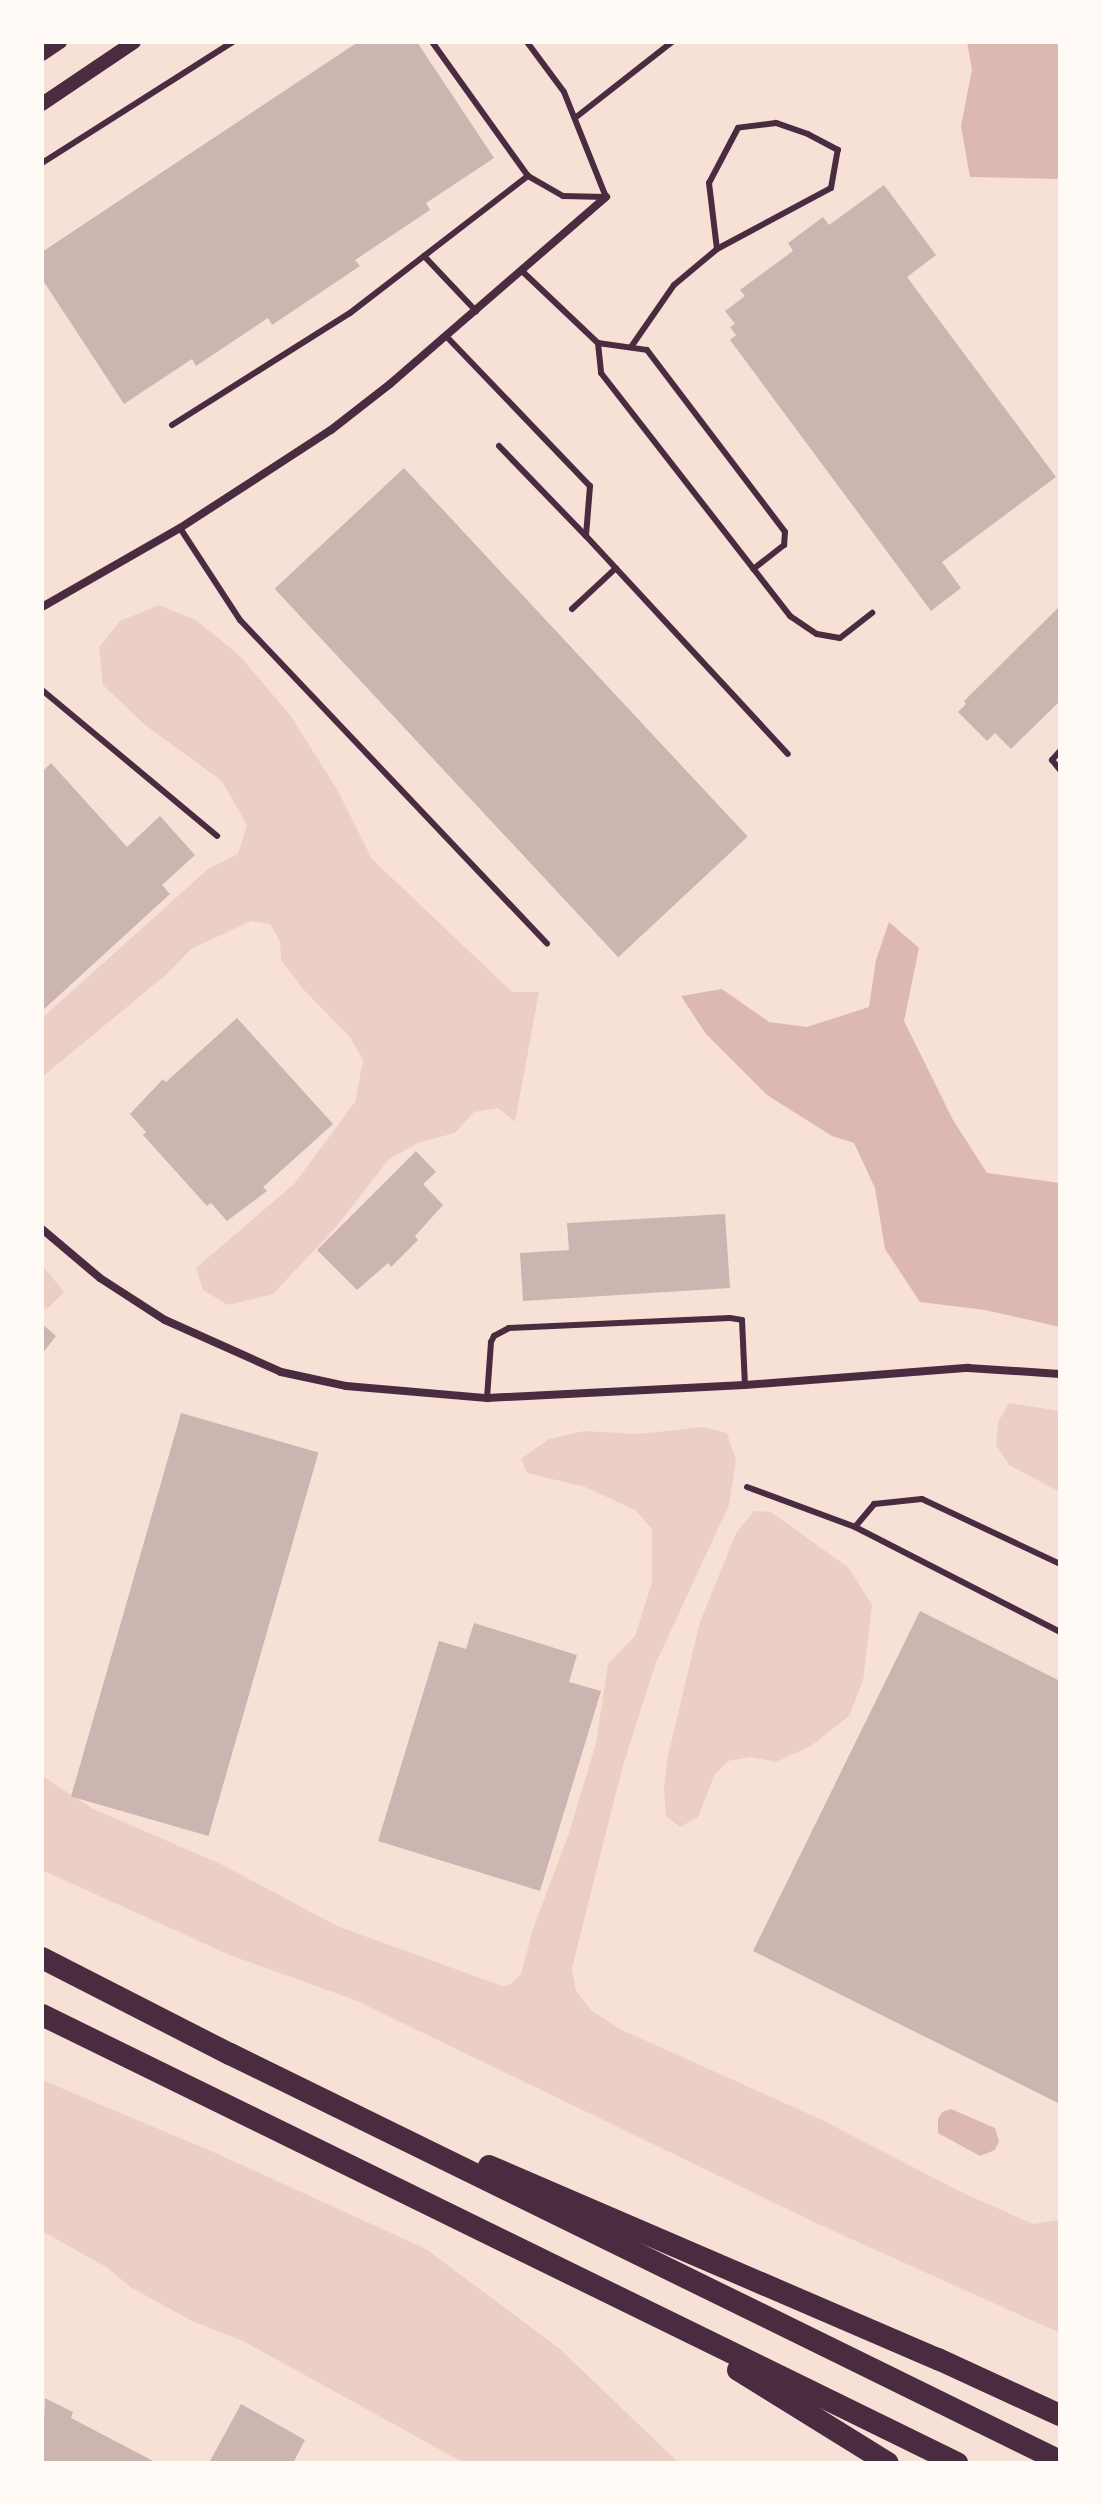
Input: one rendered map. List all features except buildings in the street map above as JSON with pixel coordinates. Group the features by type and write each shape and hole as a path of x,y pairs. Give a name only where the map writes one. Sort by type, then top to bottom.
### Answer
{"highway":[{"path":"42,1958 230,2054 1060,2461"},
{"path":"42,2015 957,2463"},
{"path":"230,2054 938,2359 1060,2415"},
{"path":"628,2303 888,2463"}],"street":[{"path":"42,104 134,42"},
{"path":"42,607 180,528 331,430 476,311 606,197"},
{"path":"42,1229 100,1278 165,1320 281,1372 346,1386 487,1398 745,1385 968,1368 1060,1374"}],"lane":[{"path":"42,163 233,42"},
{"path":"432,42 528,176 563,196 606,197 564,92 527,42"},
{"path":"575,118 672,42"},
{"path":"631,347 674,285 717,249 831,188 838,150 808,134 776,123 738,128 709,183 717,249"},
{"path":"172,425 350,313 528,176"},
{"path":"424,256 476,311"},
{"path":"522,271 598,343 647,350 785,532 784,545 753,569"},
{"path":"446,336 590,486 586,536"},
{"path":"598,343 601,373 790,616 817,634 840,638 872,613"},
{"path":"499,446 788,754"},
{"path":"180,528 240,620 547,944"},
{"path":"572,609 616,568"},
{"path":"42,690 217,836"},
{"path":"1060,751 1052,760 1060,770"},
{"path":"487,1398 489,1350 494,1336 509,1328 525,1327 742,1320 745,1385"},
{"path":"747,1487 855,1527 1060,1632"},
{"path":"855,1527 874,1504 922,1499 1060,1564"}],"shaded area":[{"path":"967,42 1060,42 1060,179 970,177 961,126 972,70"},
{"path":"159,605 196,620 240,656 290,715 338,791 372,859 512,992 539,992 515,1122 498,1108 474,1112 455,1133 418,1143 389,1159 336,1227 273,1294 228,1305 203,1290 196,1268 294,1184 355,1102 363,1060 350,1037 304,990 281,960 280,942 270,924 251,921 191,949 167,974 42,1077 42,1018 208,869 238,854 247,825 222,781 145,725 103,685 99,647 120,621"},
{"path":"889,922 919,948 904,1021 953,1120 987,1173 1060,1183 1060,1327 985,1310 920,1302 885,1249 875,1188 854,1143 832,1136 767,1095 706,1034 681,996 722,989 769,1022 807,1027 869,1007 876,960"},
{"path":"42,1265 64,1292 47,1309 42,1307"},
{"path":"1009,1403 1060,1411 1060,1492 1009,1465 996,1445 998,1422"},
{"path":"703,1427 727,1433 736,1460 729,1505 655,1665 622,1769 572,1968 576,1991 592,2011 622,2030 820,2119 963,2193 1033,2224 1060,2220 1060,2333 818,2224 355,2000 232,1956 42,1870 42,1776 93,1809 223,1865 337,1926 502,1986 509,1985 521,1974 533,1929 569,1833 596,1743 608,1664 635,1636 652,1582 652,1529 635,1510 585,1487 527,1473 521,1459 549,1439 584,1431 638,1434"},
{"path":"754,1511 771,1512 849,1568 872,1605 863,1681 849,1716 811,1746 776,1762 751,1757 728,1761 714,1776 698,1817 680,1827 666,1816 664,1788 668,1755 700,1622 736,1533"},
{"path":"42,2080 211,2151 426,2249 561,2350 679,2463 464,2463 243,2341 192,2321 132,2288 106,2267 42,2231"},
{"path":"951,2109 995,2128 999,2141 995,2150 980,2156 938,2133 938,2119 942,2112"}]}
